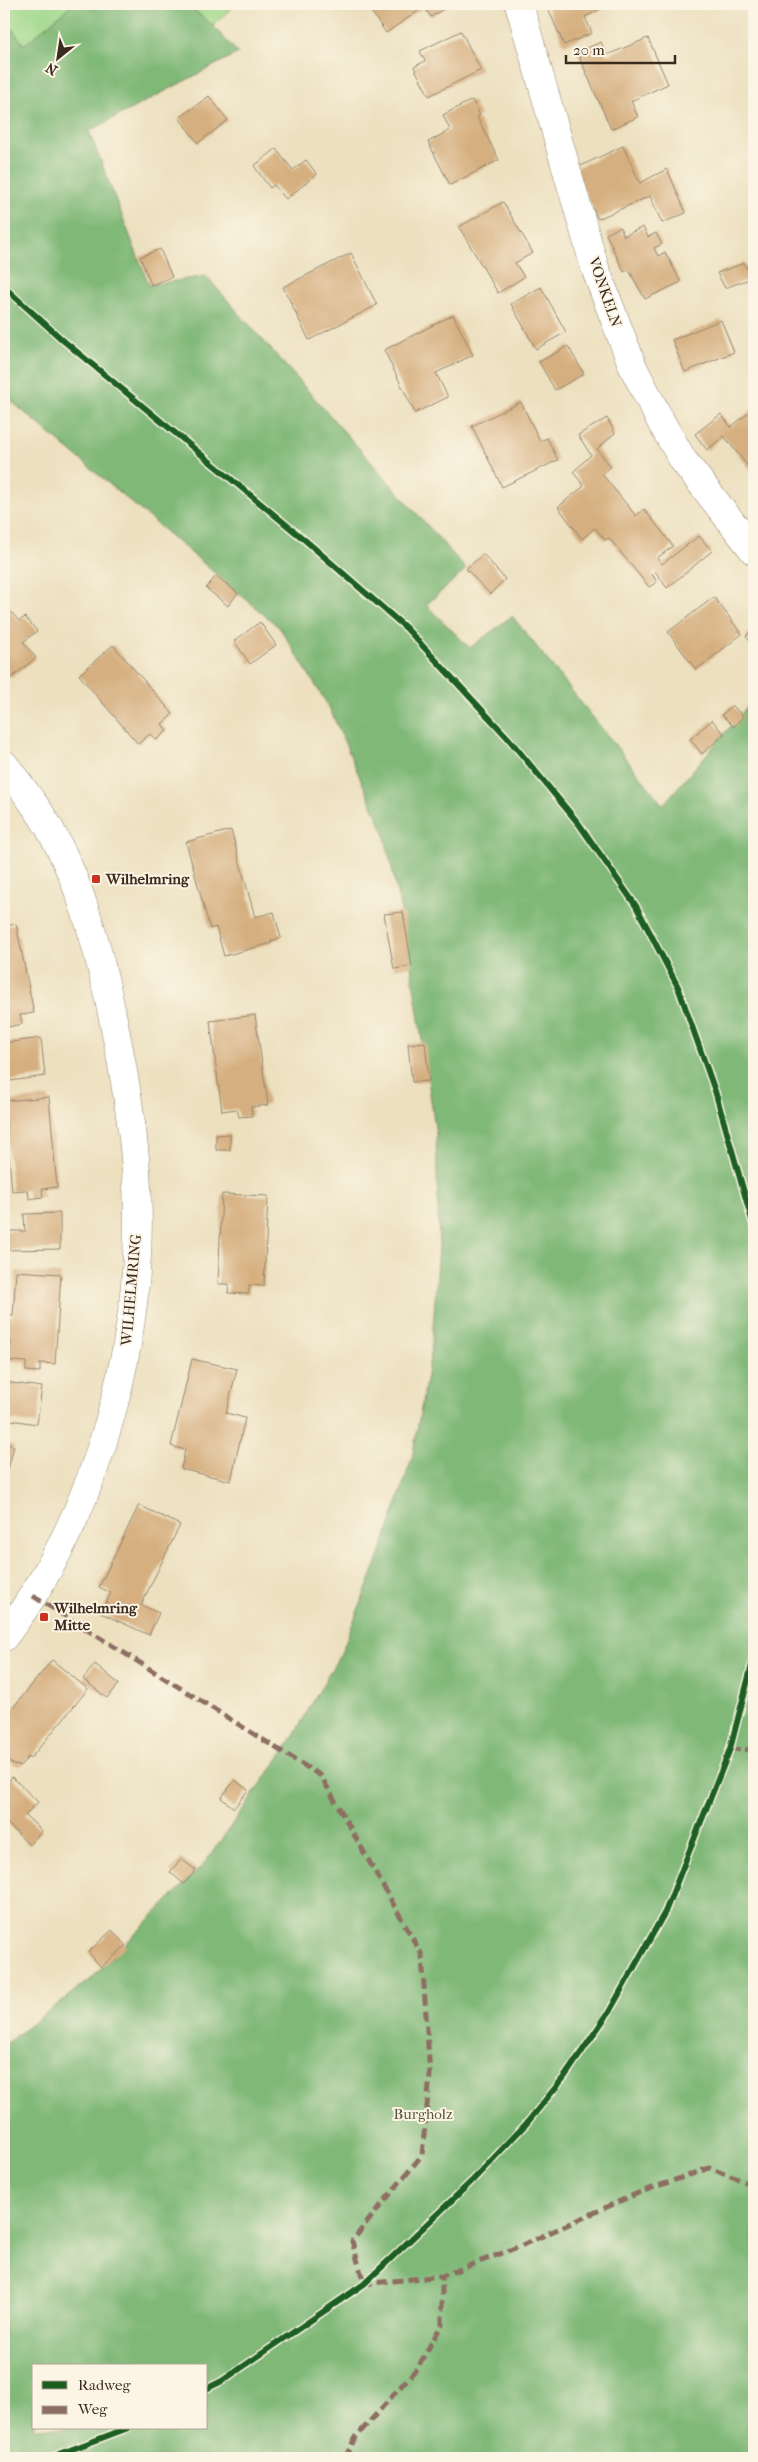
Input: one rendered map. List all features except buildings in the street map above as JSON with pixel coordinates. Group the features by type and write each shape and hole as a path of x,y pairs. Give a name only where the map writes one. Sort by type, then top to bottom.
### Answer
{"street":[{"name":"VONKELN","path":"519,4 595,268 633,367 683,460 754,551"},
{"name":"WILHELMRING","path":"4,764 39,810 53,834 82,898 92,930 128,1091 136,1172 133,1297 126,1353 112,1410 96,1462 58,1550 33,1596 4,1637"}],"green space":[{"path":"4,4 73,4 24,45 4,18"},
{"name":"Burgholz","path":"73,4 187,4 213,26 238,53 89,131 149,285 206,276 466,569 426,605 470,648 512,616 663,805 754,699 754,2458 4,2458 4,2045 92,1978 204,1864 287,1747 341,1653 380,1555 412,1458 431,1353 439,1248 436,1134 407,939 384,832 329,707 280,628 4,395 4,18 24,45"},
{"path":"187,4 235,4 213,26"}],"marked path":[{"path":"33,1596 321,1776 422,1955 430,2076 422,2155 352,2241 364,2284 442,2276 518,2247 638,2193 709,2168 754,2185"},
{"path":"730,1749 754,1750"},
{"path":"345,2458 355,2438 418,2367 442,2324 442,2276"}],"cycle path":[{"path":"4,287 65,342 306,541 406,628 508,738 579,824 636,906 678,987 715,1091 754,1227"},
{"path":"208,2388 222,2381 364,2284 472,2181 526,2124 565,2076 609,2012 665,1912 730,1749 754,1657"},
{"path":"49,2458 123,2430"}],"place":[{"name":"Wilhelmring","path":"96,879"},
{"name":"Wilhelmring Mitte","path":"44,1617"}]}
